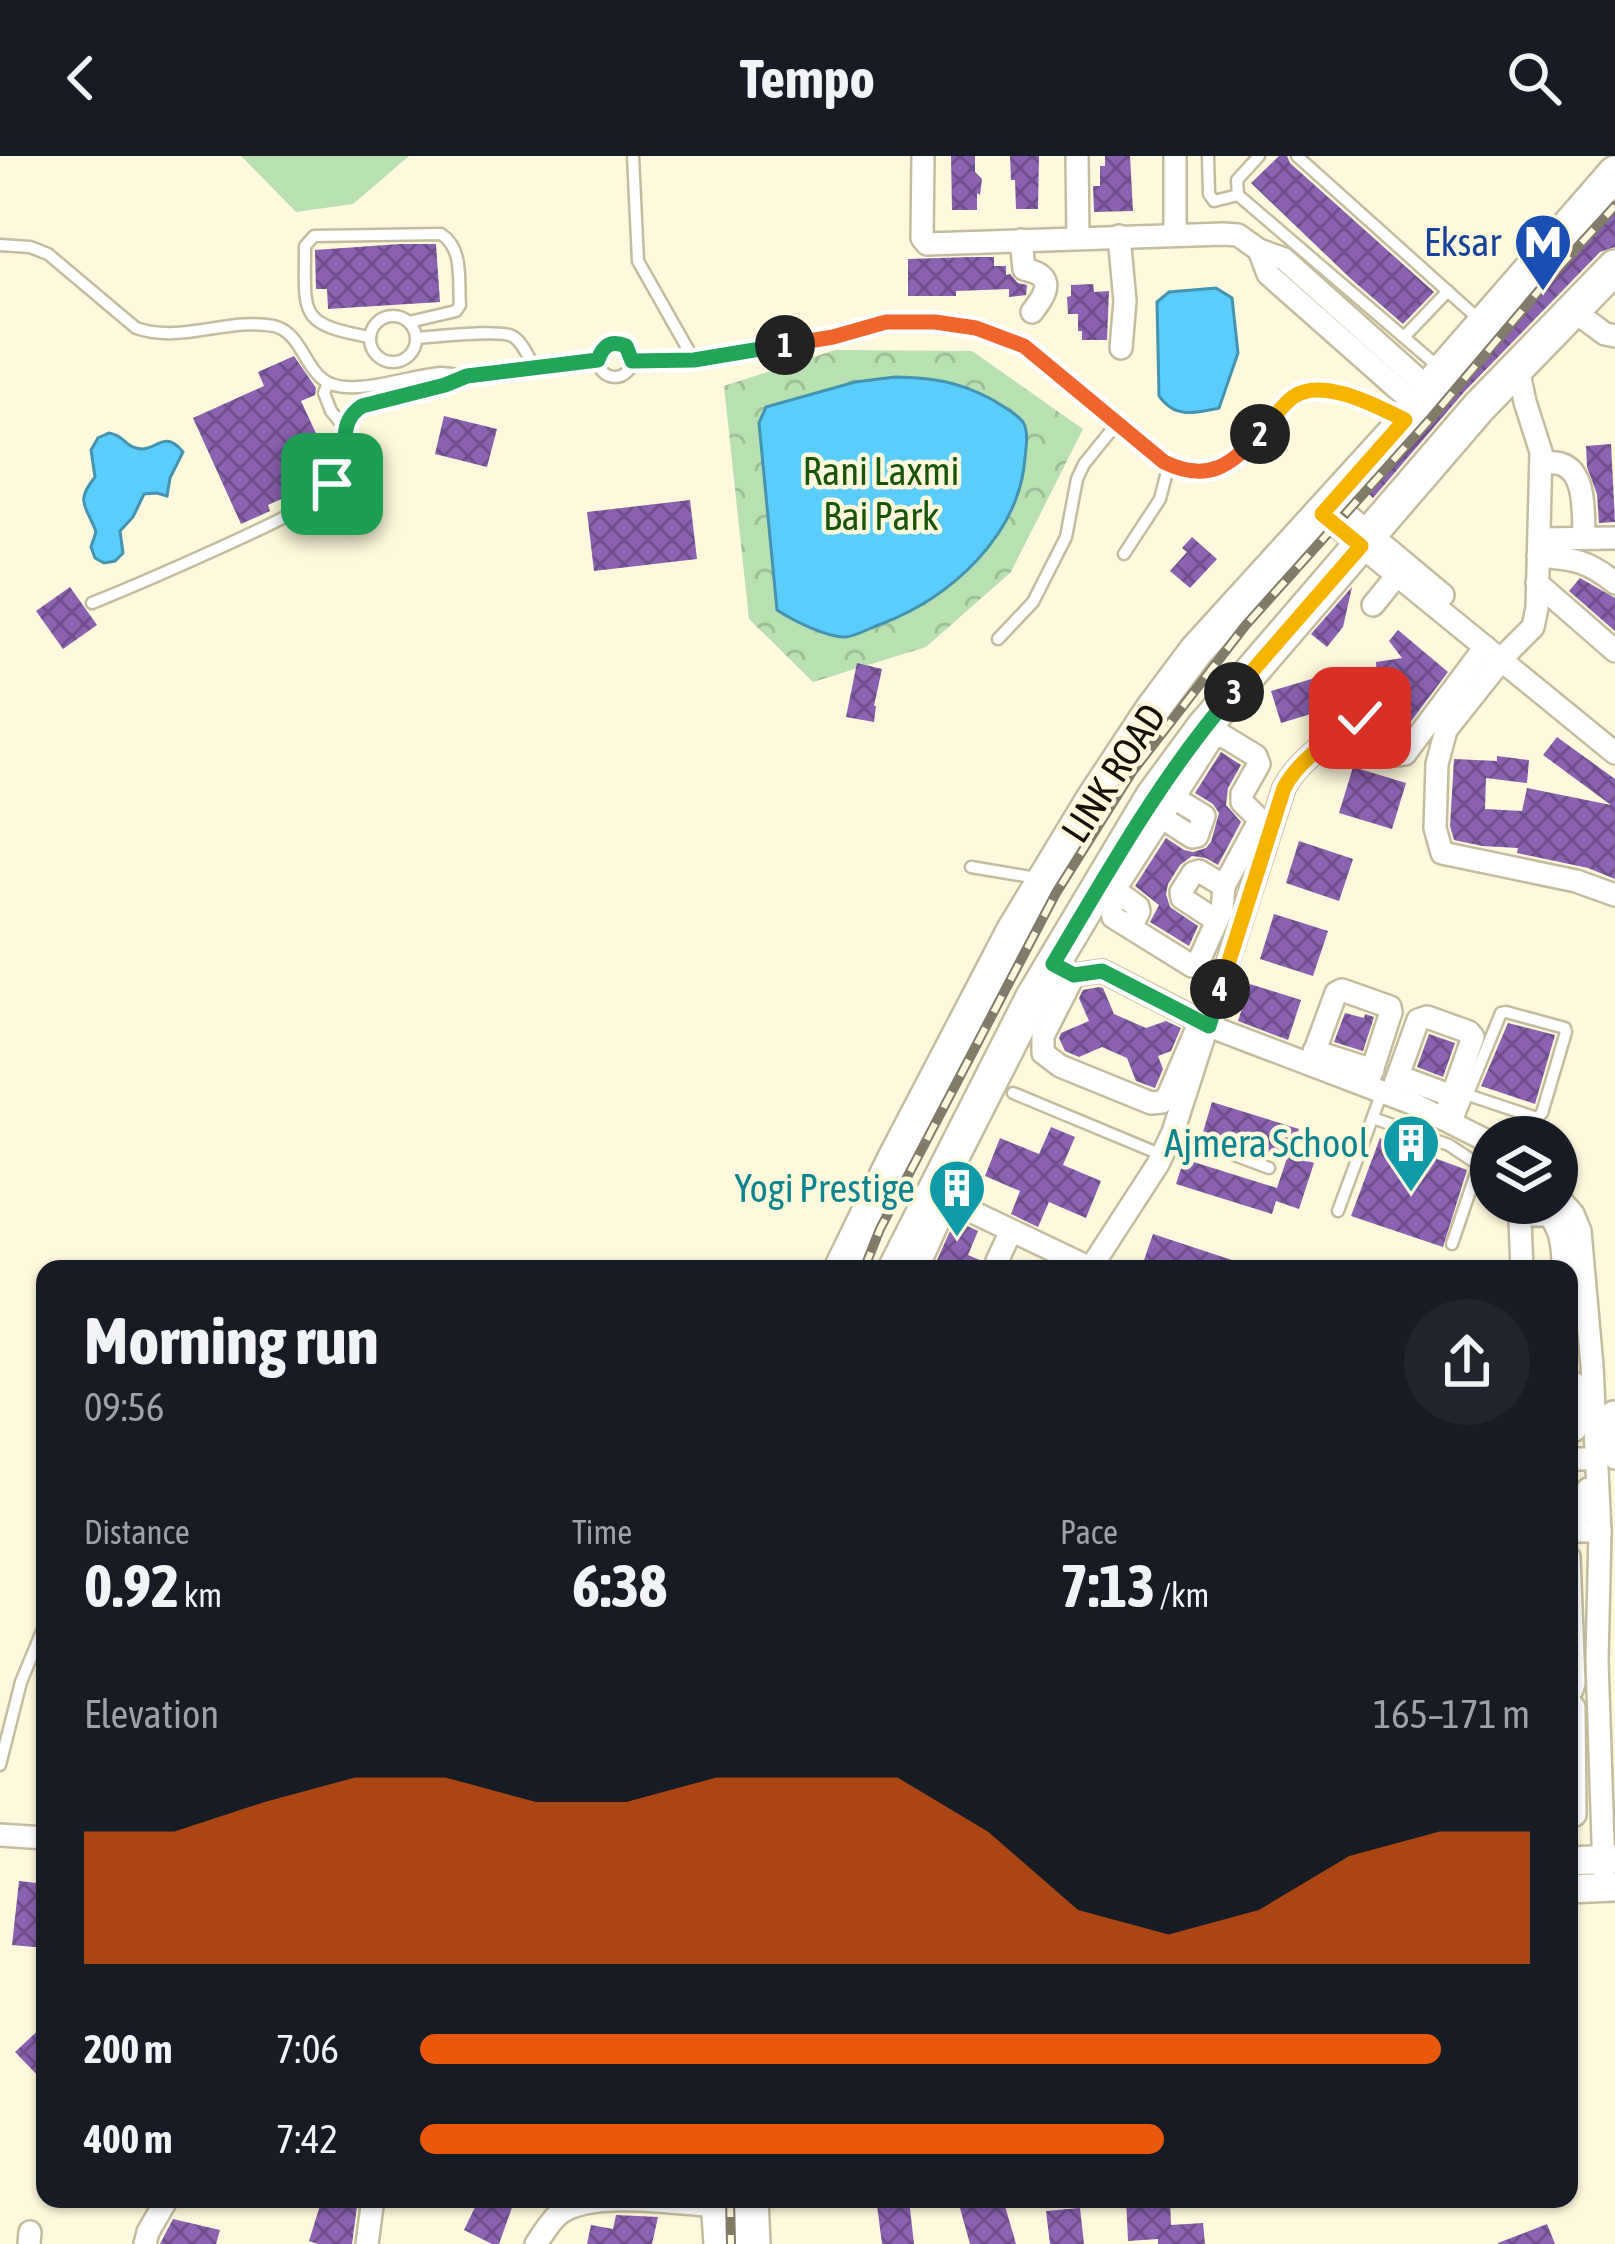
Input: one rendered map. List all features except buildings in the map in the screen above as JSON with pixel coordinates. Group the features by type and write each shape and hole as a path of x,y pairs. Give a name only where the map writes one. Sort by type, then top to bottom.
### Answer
{"main road":[{"name":"LINK ROAD","path":"846,1260 987,982 1119,758 1196,651 1327,508 1615,173"},
{"name":"LINK ROAD","path":"900,1260 1031,1031 1153,796 1203,728 1479,407 1615,267"},
{"path":"721,2244 729,2208"},
{"path":"734,2208 753,2244"}],"street":[{"path":"923,156 922,238 927,244 1238,235 1259,250 1268,274 1423,396"},
{"path":"1077,156 1078,238"},
{"path":"1174,156 1175,234"},
{"path":"1119,236 1125,301 1121,348"},
{"path":"1022,240 1024,269 1044,280 1043,298 1032,312"},
{"path":"1574,311 1615,336"},
{"path":"1095,1260 1173,1132 1204,1024 1226,918 1224,886 1258,823 1242,802 1259,764 1256,756 1214,735 1115,890 1113,917 1197,965 1226,918 1290,776 1356,721 1365,744 1399,757 1405,754 1498,653 1533,627 1541,452 1518,368"},
{"path":"1541,462 1563,464 1572,471 1580,489 1583,538"},
{"path":"1327,508 1589,724 1615,753"},
{"path":"1538,547 1583,538 1615,538"},
{"path":"1538,547 1594,565 1615,583"},
{"path":"1373,605 1402,569"},
{"path":"1538,583 1615,651"},
{"path":"1498,653 1447,730 1437,764 1435,828 1442,853 1576,881 1615,896"},
{"path":"1589,724 1615,737"},
{"path":"1224,886 1199,872 1193,873 1181,892 1182,898 1226,918"},
{"path":"1064,969 1102,971 1204,1024 1382,1084 1470,1132"},
{"path":"1312,1058 1336,993 1342,990 1390,1007 1382,1084"},
{"path":"1382,1084 1418,1020 1427,1017 1469,1032 1473,1037 1449,1122"},
{"path":"1031,1031 1043,1053 1060,1066 1150,1103 1168,1096 1204,1024"},
{"path":"1382,1084 1460,1095"},
{"path":"921,1260 945,1207 956,1204 1060,1260"},
{"path":"1520,1224 1522,1260"},
{"path":"1560,1224 1563,1260"},
{"path":"1577,1224 1579,1373 1600,1531 1599,1585 1606,1628 1598,1660 1609,1873"},
{"path":"997,1260 1011,1231"},
{"path":"1578,1511 1588,1510 1587,1449 1607,1412 1579,1373"},
{"path":"1578,1531 1600,1531"},
{"path":"1578,1584 1599,1585"},
{"path":"1578,1661 1598,1660"},
{"path":"1578,1754 1600,1753"},
{"path":"0,1834 36,1837"},
{"path":"1578,1864 1609,1873"},
{"path":"1578,1885 1609,1873"},
{"path":"145,2244 162,2208"},
{"path":"367,2244 372,2208"},
{"path":"536,2244 557,2215 570,2208"}],"lane":[{"path":"633,156 638,261 694,360"},
{"path":"1208,156 1209,194 1214,201 1238,194"},
{"path":"632,361 694,360 833,337 886,322 976,328 1024,346 1168,464 1189,472 1224,467 1293,396 1307,390 1423,396 1404,337 1238,194 1237,180 1259,156"},
{"path":"1297,156 1484,324"},
{"path":"370,338 337,332 320,325 310,314 304,298 304,245 314,236 440,234 450,240 456,250 460,305 456,311 410,322"},
{"path":"0,244 48,254 136,328 152,334 274,326 290,334 328,383 351,387 443,373 467,376 598,360"},
{"path":"1404,337 1448,291"},
{"path":"389,316 410,322 416,338 412,352 394,362 377,355 370,338 379,321 389,316"},
{"path":"416,338 512,335 534,368"},
{"path":"618,343 626,346 632,361 630,369 617,378 607,376 598,360 608,344 618,343"},
{"path":"92,603 293,513 342,473 345,428 352,412 467,376"},
{"path":"328,383 324,392 331,411 345,428"},
{"path":"998,639 1033,602 1066,537 1084,464 1118,422"},
{"path":"1124,554 1160,499 1168,464"},
{"path":"971,868 1046,879"},
{"path":"1530,1116 1460,1095 1501,1013 1566,1032 1539,1116"},
{"path":"1338,1211 1382,1084"},
{"path":"1013,1093 1162,1155"},
{"path":"1372,1118 1449,1145 1470,1159"},
{"path":"1173,1132 1270,1168"},
{"path":"1452,1244 1470,1191"},
{"path":"0,1765 21,1682 36,1646"}],"green space":[{"path":"241,156 409,156 353,204 296,212"},
{"name":"Rani Laxmi Bai Park","path":"835,350 972,351 1083,429 1011,572 926,647 813,682 749,619 724,386"}],"water":[{"path":"1216,288 1232,298 1238,353 1219,408 1179,411 1159,396 1157,302 1169,292"},
{"name":"Rani Laxmi Bai Park","path":"895,377 957,385 1017,416 1027,435 1020,486 995,538 955,581 907,613 838,637 777,610 759,423 766,407 855,382"},
{"path":"109,433 136,448 165,441 183,452 167,496 144,494 120,531 123,553 104,563 95,558 91,547 96,532 84,499 95,477 91,450 98,438"}],"railway":[{"path":"868,1260 1056,893 1132,772 1245,626 1615,206"},
{"path":"730,2208 731,2244"}],"place":[{"name":"Eksar","path":"1543,293"},
{"name":"Ajmera School","path":"1411,1194"},
{"name":"Yogi Prestige","path":"957,1239"}],"route":[{"path":"332,484 345,461 347,420 362,406 467,376 598,360 608,344 626,346 632,361 694,360 833,337 886,322 976,328 1024,346 1164,462 1189,472 1224,467 1293,396 1307,390 1356,396 1405,420 1322,514 1361,546 1203,728 1153,796 1053,964 1074,975 1102,971 1209,1026 1284,788 1302,764 1360,718"}]}
